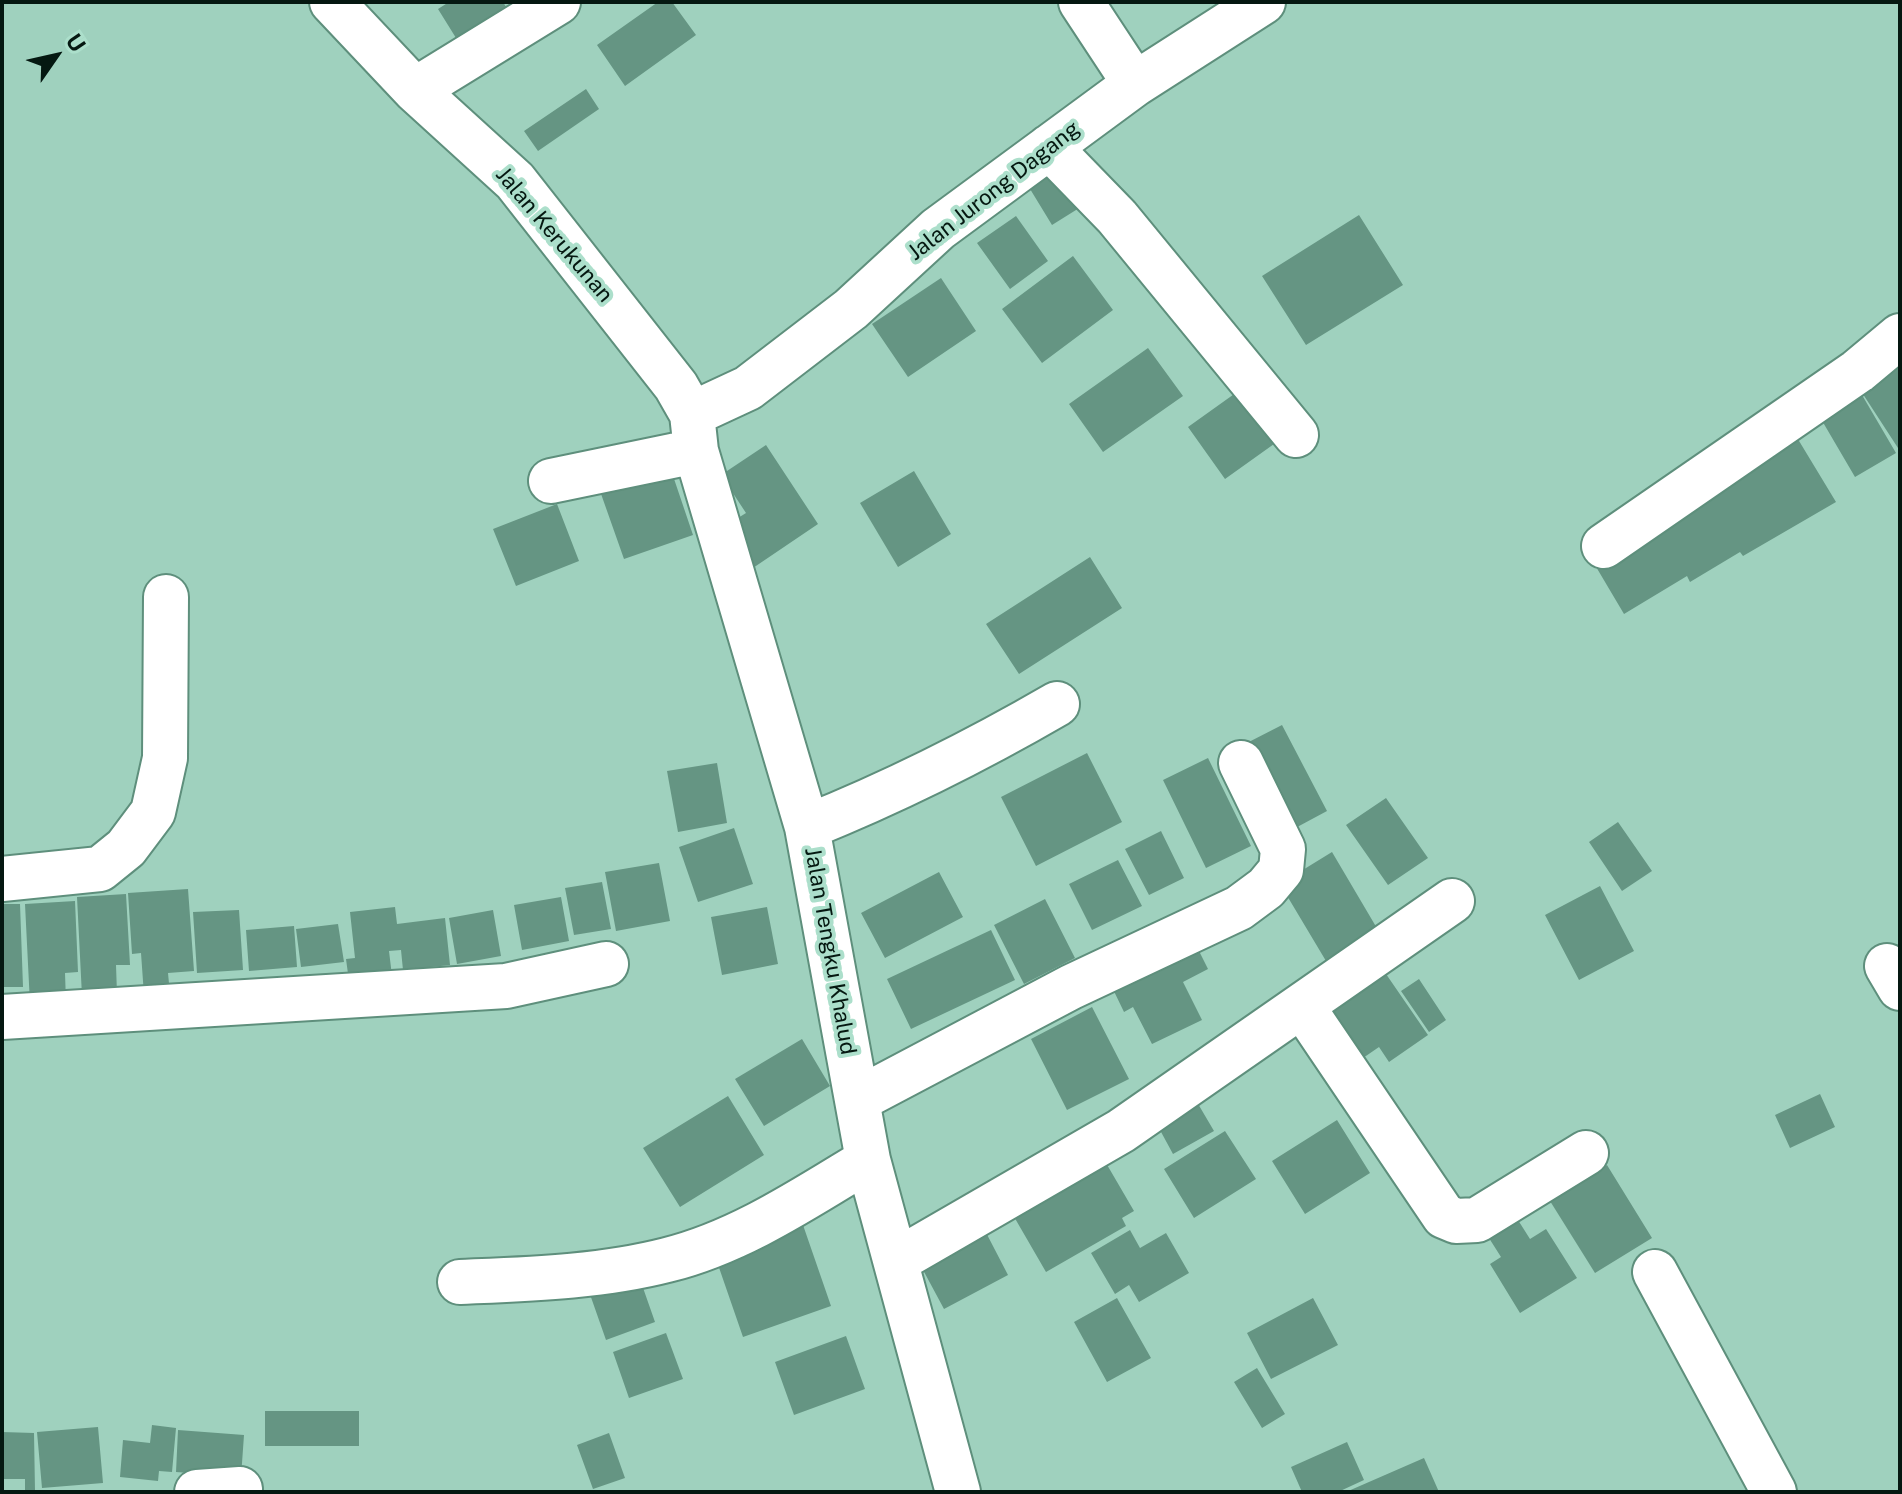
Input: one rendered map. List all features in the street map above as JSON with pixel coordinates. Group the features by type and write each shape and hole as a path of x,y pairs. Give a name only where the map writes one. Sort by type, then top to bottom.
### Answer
{"street":[{"name":"Jalan Kerukunan","path":"332,2 415,90 515,181 643,341 694,432"},
{"path":"415,90 558,2"},
{"path":"1081,2 1135,84"},
{"name":"Jalan Jurong Dagang","path":"551,481 694,432 851,309 938,229 1135,84 1263,2"},
{"path":"1049,147 1117,217 1296,435"},
{"path":"1604,546 1858,371 1900,336"},
{"name":"Jalan Tengku Khalud","path":"694,432 807,827 868,1160 958,1492"},
{"path":"2,879 100,869 126,848 153,812 165,758 166,597"},
{"path":"807,827 962,758 1057,704"},
{"path":"857,1100 1071,987 1239,908 1266,888 1281,870 1283,849 1241,763"},
{"path":"896,1261 1121,1131 1452,901"},
{"path":"2,1017 506,986 606,964"},
{"path":"1302,1006 1444,1216 1456,1221 1477,1220 1586,1153"},
{"path":"460,1282 540,1278 666,1261 765,1222 868,1160"},
{"path":"1655,1272 1774,1492"},
{"path":"197,1492 240,1489"}],"building":[{"path":"449,2 503,2 511,15 461,46 438,9"},
{"path":"658,2 672,2 696,35 625,86 597,45"},
{"path":"586,89 599,109 538,151 524,131"},
{"path":"1059,163 1084,205 1052,225 1027,184"},
{"path":"1359,215 1403,285 1306,345 1262,276"},
{"path":"1016,216 1048,261 1010,289 977,243"},
{"path":"1073,256 1113,310 1042,363 1002,309"},
{"path":"941,278 976,331 908,377 872,324"},
{"path":"1148,348 1183,396 1103,452 1069,404"},
{"path":"1900,362 1900,446 1898,448 1859,388"},
{"path":"1855,383 1896,453 1855,477 1814,407"},
{"path":"1237,392 1274,444 1225,479 1188,427"},
{"path":"1790,426 1836,502 1743,556 1740,552 1690,582 1687,576 1624,614 1592,560"},
{"path":"766,445 818,524 750,570 722,528 746,513 721,475"},
{"path":"670,467 693,535 624,559 600,491"},
{"path":"914,471 951,534 898,567 860,503"},
{"path":"557,504 579,561 516,586 493,529"},
{"path":"1090,557 1122,608 1019,674 986,624"},
{"path":"1282,725 1327,811 1286,833 1241,746"},
{"path":"1087,753 1122,822 1036,866 1001,797"},
{"path":"1208,758 1251,846 1206,868 1163,780"},
{"path":"717,763 727,823 678,832 667,771"},
{"path":"1386,798 1428,858 1388,885 1346,825"},
{"path":"1618,822 1652,871 1622,891 1589,842"},
{"path":"734,828 753,884 698,902 679,847"},
{"path":"1161,831 1184,878 1149,895 1125,849"},
{"path":"1332,852 1378,930 1326,961 1280,884"},
{"path":"1118,860 1142,906 1092,930 1069,884"},
{"path":"659,863 670,921 616,931 605,872"},
{"path":"939,872 963,917 885,958 861,913"},
{"path":"602,882 611,929 574,935 565,888"},
{"path":"1600,886 1634,951 1579,980 1545,915"},
{"path":"188,889 194,971 168,973 170,994 144,995 141,953 132,954 128,893"},
{"path":"126,894 130,965 116,965 117,994 82,996 77,897"},
{"path":"561,897 569,941 522,950 514,905"},
{"path":"1045,899 1075,958 1024,984 994,925"},
{"path":"75,901 78,972 65,973 66,1002 30,1004 25,904"},
{"path":"2,904 20,904 23,987 2,987"},
{"path":"395,907 397,924 445,918 450,965 403,970 401,950 389,951 392,976 349,981 346,959 355,958 350,912"},
{"path":"767,907 778,964 722,975 711,917"},
{"path":"239,910 243,970 197,973 193,912"},
{"path":"493,910 501,956 457,964 449,918"},
{"path":"338,924 344,962 301,967 296,929"},
{"path":"294,926 297,967 249,971 246,930"},
{"path":"991,930 1015,980 911,1029 887,979"},
{"path":"1194,941 1208,969 1183,982 1202,1020 1152,1044 1133,1007 1124,1012 1110,983"},
{"path":"1375,958 1428,1035 1389,1062 1379,1047 1363,1058 1325,1001"},
{"path":"1419,979 1446,1020 1429,1032 1401,991"},
{"path":"1092,1007 1129,1079 1067,1110 1031,1039"},
{"path":"802,1039 830,1086 764,1126 735,1079"},
{"path":"1820,1094 1835,1127 1790,1148 1775,1115"},
{"path":"728,1096 764,1155 680,1207 643,1148"},
{"path":"1194,1097 1214,1131 1173,1154 1154,1119"},
{"path":"1337,1120 1370,1173 1305,1214 1272,1161"},
{"path":"1225,1131 1256,1179 1194,1218 1164,1169"},
{"path":"1099,1151 1134,1211 1122,1218 1126,1226 1046,1272 1013,1215"},
{"path":"1607,1165 1652,1238 1595,1273 1550,1201"},
{"path":"1511,1209 1530,1239 1546,1229 1577,1278 1520,1313 1490,1264 1501,1257 1482,1227"},
{"path":"980,1221 1008,1275 944,1309 915,1255"},
{"path":"803,1225 831,1306 743,1337 715,1256"},
{"path":"1130,1230 1140,1248 1166,1233 1189,1273 1139,1302 1129,1285 1115,1294 1091,1253"},
{"path":"635,1265 655,1322 606,1340 586,1283"},
{"path":"1117,1298 1151,1358 1107,1382 1074,1322"},
{"path":"1313,1298 1338,1345 1271,1379 1247,1333"},
{"path":"666,1333 683,1379 629,1398 613,1352"},
{"path":"846,1336 865,1389 794,1415 775,1362"},
{"path":"1257,1368 1285,1414 1262,1428 1234,1382"},
{"path":"265,1411 359,1411 359,1446 265,1446"},
{"path":"152,1425 176,1428 172,1472 159,1471 158,1481 120,1477 123,1440 150,1443"},
{"path":"98,1427 103,1483 42,1488 37,1432"},
{"path":"178,1430 244,1435 241,1477 176,1472"},
{"path":"2,1432 34,1433 35,1491 25,1491 25,1479 2,1479"},
{"path":"609,1433 625,1478 593,1489 577,1445"},
{"path":"1347,1442 1364,1480 1338,1492 1302,1492 1291,1467"},
{"path":"1424,1458 1439,1492 1346,1492"}]}
